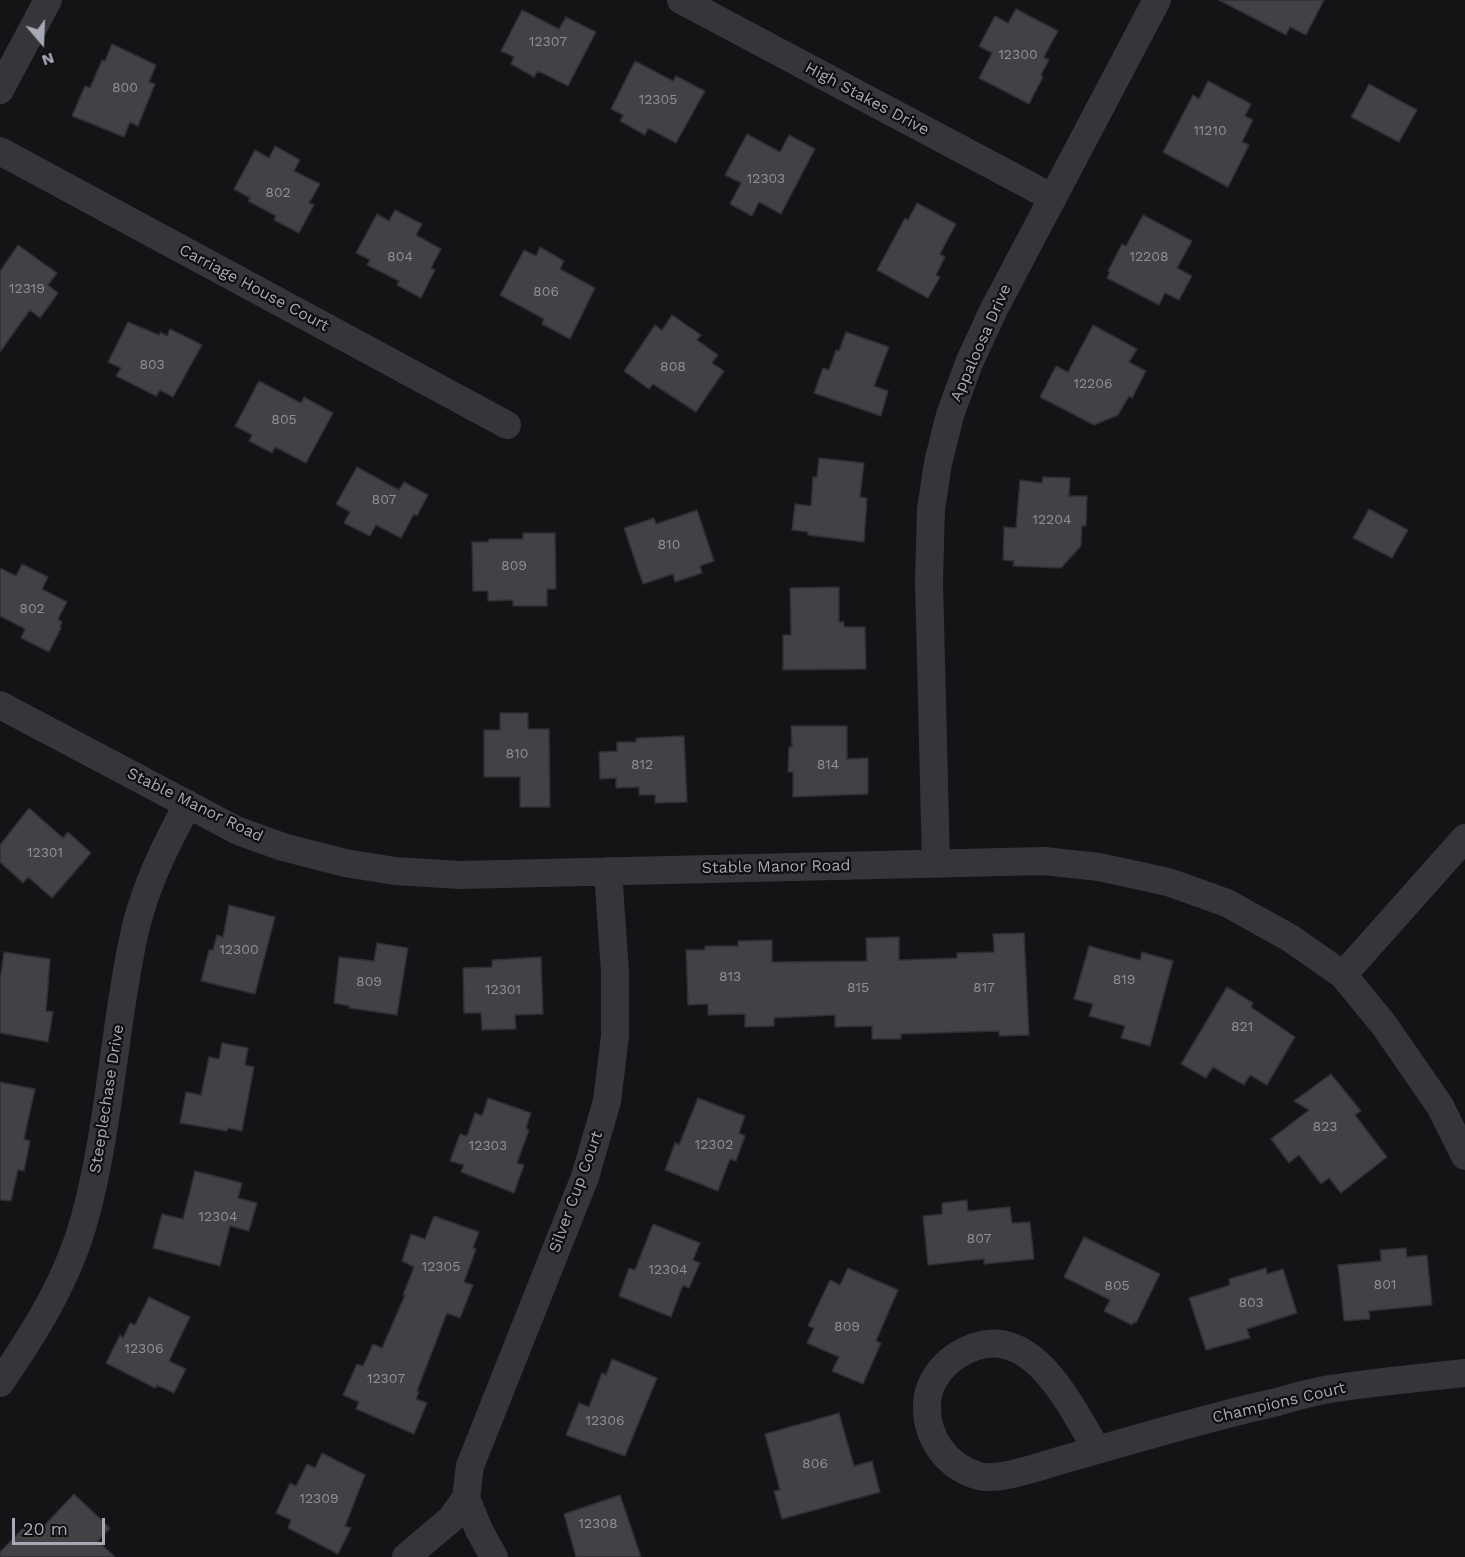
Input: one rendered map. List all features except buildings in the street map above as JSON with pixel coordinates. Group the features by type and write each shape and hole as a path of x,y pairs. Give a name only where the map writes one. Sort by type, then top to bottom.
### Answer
{"street":[{"path":"0,90 48,0"},
{"name":"High Stakes Drive","path":"681,0 1053,198"},
{"name":"Appaloosa Drive","path":"936,864 928,580 931,508 938,463 950,415 969,363 994,309 1157,0"},
{"name":"Carriage House Court","path":"0,151 507,424"},
{"name":"Stable Manor Road","path":"0,705 238,831 283,847 345,863 395,871 460,875 1044,861 1099,867 1168,882 1227,903 1290,938 1343,975 1384,1024 1416,1069 1440,1106 1465,1156"},
{"name":"Steeplechase Drive","path":"0,1383 28,1343 47,1309 69,1262 84,1220 94,1181 129,958 140,912 159,858 188,804"},
{"path":"1343,975 1465,838"},
{"name":"Silver Cup Court","path":"406,1557 451,1519 466,1498 471,1466 585,1178 607,1101 615,1036 615,973 608,871"},
{"name":"Champions Court","path":"1097,1450 1045,1369 1033,1358 1015,1348 999,1344 982,1345 966,1350 949,1361 937,1374 930,1389 927,1404 929,1425 935,1443 962,1469 980,1476 1006,1475 1097,1450 1238,1410 1329,1389 1465,1373"},
{"path":"466,1498 479,1530 494,1557"}]}
